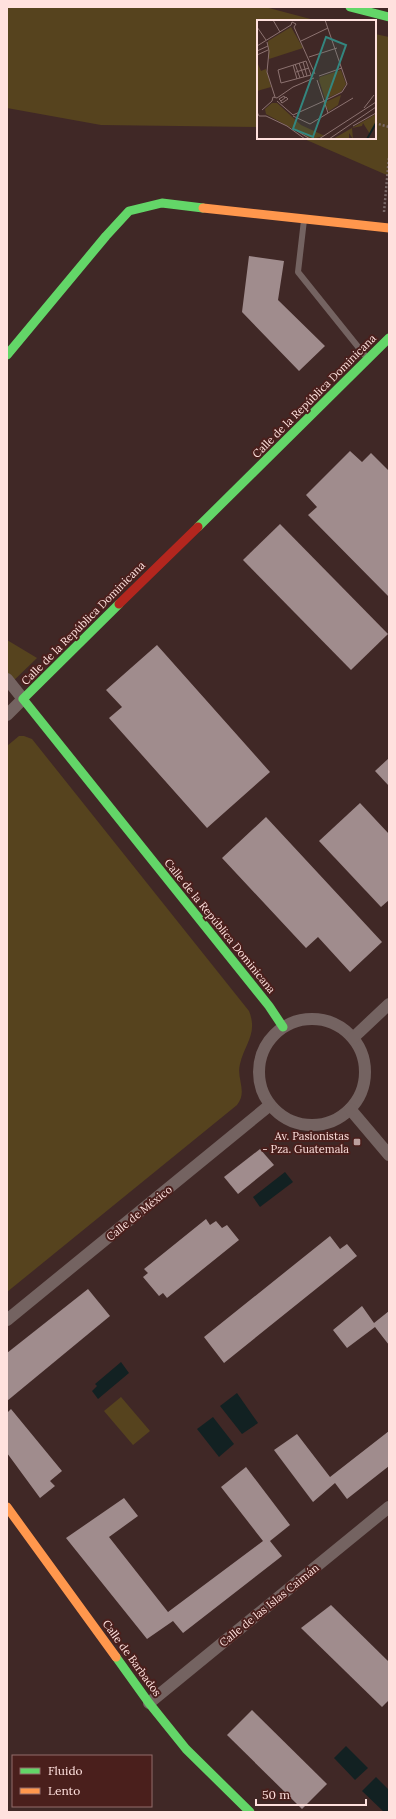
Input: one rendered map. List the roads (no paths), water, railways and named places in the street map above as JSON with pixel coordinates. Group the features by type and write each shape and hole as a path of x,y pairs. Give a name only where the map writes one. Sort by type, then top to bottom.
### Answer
{"street":[{"path":"350,7 389,17"},
{"path":"7,355 106,236 129,211 162,203 387,230"},
{"name":"Calle de la República Dominicana","path":"283,1027 269,1006 23,699 389,338"},
{"path":"7,679 23,699 7,715"},
{"path":"353,1038 389,1004"},
{"path":"312,1019 327,1021 341,1028 353,1038 361,1051 365,1066 362,1089 350,1109 335,1119 318,1124 300,1124 284,1117 270,1105 262,1090 258,1072 261,1054 270,1039 283,1027 297,1021 312,1019"},
{"name":"Calle de México","path":"7,1320 270,1105"},
{"path":"350,1109 389,1155"},
{"name":"Calle de Barbados","path":"7,1507 149,1703 186,1749 250,1812"},
{"name":"Calle de las Islas Caimán","path":"149,1703 389,1507"}],"lane":[{"path":"304,219 298,272 368,359"}],"place":[{"name":"Av. Pasionistas - Pza. Guatemala","path":"357,1142"}]}
